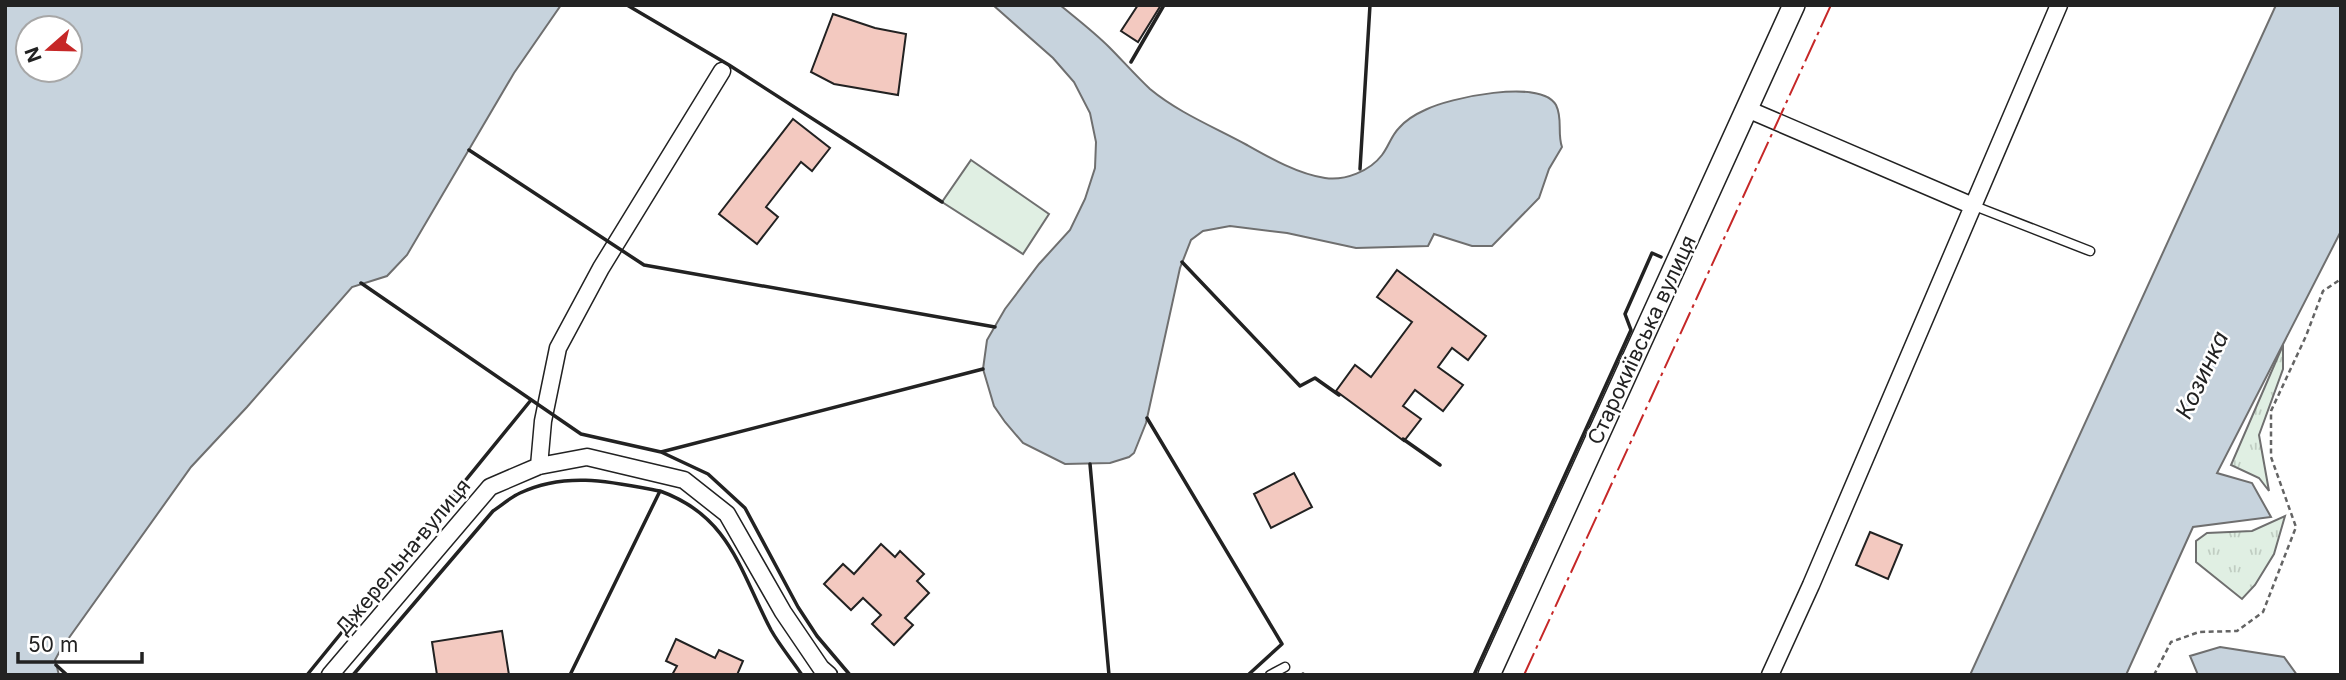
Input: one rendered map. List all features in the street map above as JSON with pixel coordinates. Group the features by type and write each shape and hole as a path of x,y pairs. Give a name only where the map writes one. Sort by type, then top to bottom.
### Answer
{"street":[{"name":"Старокиївська вулиця","path":"1489,675 1794,5"},
{"path":"1770,675 1811,585 1969,204 2059,5"},
{"path":"538,466 543,421 558,348 601,268 722,71"},
{"path":"1747,109 1969,204"},
{"name":"Джерельна вулиця","path":"330,675 490,487 538,466 587,457 684,480 727,514 783,612 821,668 829,675"}],"lane":[{"path":"1969,204 2090,251"},
{"path":"1270,675 1284,667"}],"path":[{"path":"2154,675 2171,642 2199,632 2237,631 2263,612 2296,527 2271,457 2271,411 2306,336 2323,291 2341,279"}],"green space":[{"path":"971,160 1049,214 1023,254 942,202"},
{"path":"2283,345 2283,369 2259,435 2269,491 2259,478 2231,465"},
{"path":"2285,516 2274,554 2255,585 2242,599 2196,562 2196,541 2207,533 2252,531"}],"water":[{"path":"5,5 561,5 514,73 407,255 387,276 352,287 191,467 61,649 55,660 59,675 5,675"},
{"path":"993,5 1060,5 1109,47 1161,98 1275,160 1315,176 1333,179 1356,174 1377,161 1396,131 1414,116 1453,100 1493,93 1532,93 1547,97 1558,110 1562,147 1549,169 1539,198 1492,246 1472,246 1434,234 1428,246 1356,248 1287,233 1230,226 1203,231 1191,240 1180,268 1146,423 1134,453 1110,463 1065,464 1023,443 994,406 983,369 987,340 1005,309 1039,264 1070,230 1085,199 1095,168 1096,142 1090,113 1074,82 1053,58"},
{"name":"Козинка","path":"2276,5 2341,5 2341,231 2217,473 2252,483 2271,517 2193,527 2126,675 1970,675"},
{"path":"2220,647 2284,657 2297,675 2198,675 2190,656"}],"building":[{"path":"1138,5 1161,5 1138,42 1121,31"},
{"path":"833,14 875,28 906,34 898,95 834,84 811,72"},
{"path":"793,119 830,148 812,171 801,162 766,207 778,217 757,244 719,214"},
{"path":"1397,270 1486,336 1468,360 1452,348 1438,367 1463,385 1443,411 1415,390 1403,406 1421,419 1404,441 1336,391 1355,365 1371,377 1412,322 1377,297"},
{"path":"1294,473 1312,507 1271,528 1254,494"},
{"path":"1870,532 1902,545 1888,579 1856,565"},
{"path":"881,544 895,557 900,551 924,574 917,581 929,593 905,618 913,625 894,645 872,624 881,615 863,598 851,610 824,584 843,564 854,574"},
{"path":"502,631 509,675 437,675 432,642"},
{"path":"676,639 715,658 719,650 743,661 737,675 672,675 677,666 666,661"}],"wall":[{"path":"627,5 729,65 942,202"},
{"path":"1131,62 1164,5"},
{"path":"1360,169 1370,5"},
{"path":"469,150 644,265 995,327"},
{"path":"1474,675 1631,330 1625,314 1652,253 1661,257"},
{"path":"1182,262 1300,386 1315,378 1339,395"},
{"path":"361,283 581,434 661,452 708,474 745,508 798,607 817,636 850,675"},
{"path":"661,452 983,369"},
{"path":"307,675 531,400"},
{"path":"1147,418 1282,644 1248,675"},
{"path":"1403,439 1440,465"},
{"path":"1090,464 1109,675"},
{"path":"353,675 493,511 513,497 537,486 572,480 607,482 660,491"},
{"path":"570,675 660,491 684,502 718,530 741,567 771,630 802,675"},
{"path":"56,665 67,675"}],"power":[{"path":"1524,675 1831,5"}]}
